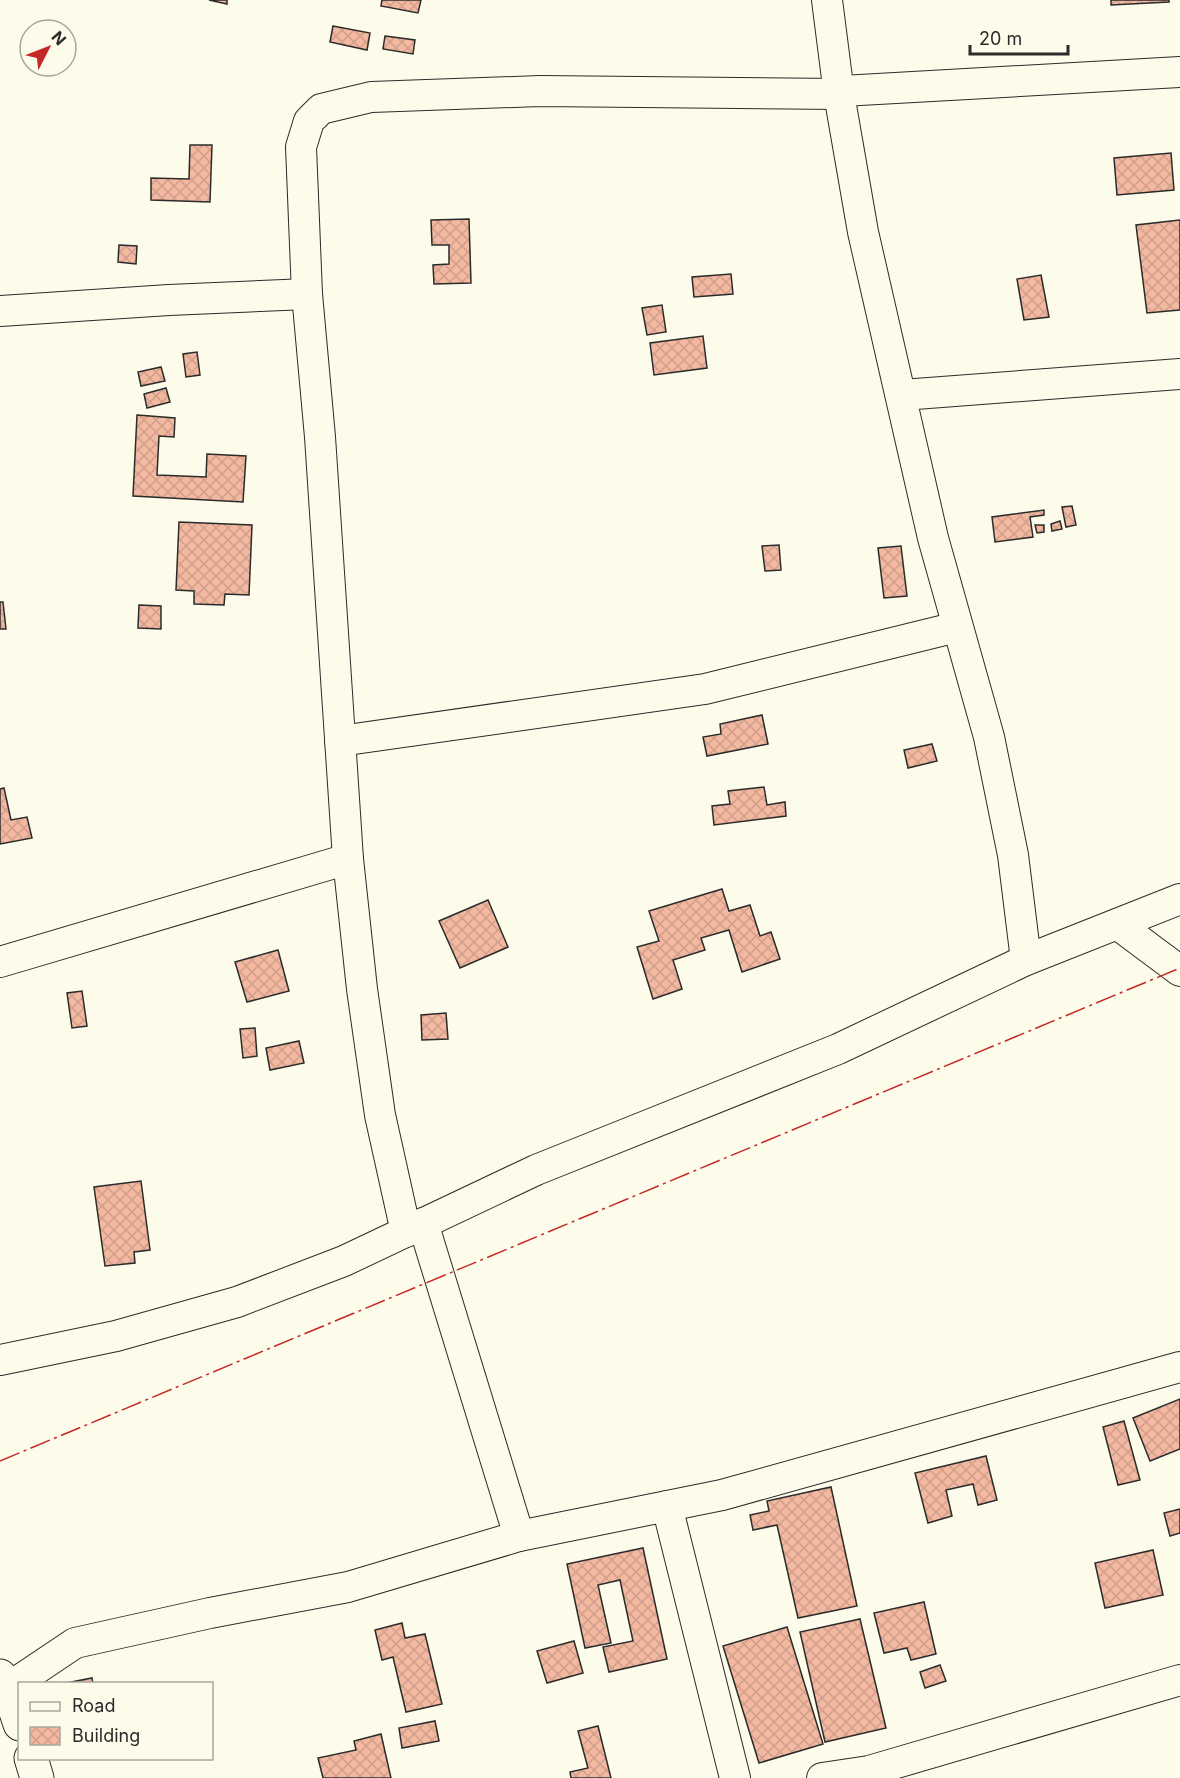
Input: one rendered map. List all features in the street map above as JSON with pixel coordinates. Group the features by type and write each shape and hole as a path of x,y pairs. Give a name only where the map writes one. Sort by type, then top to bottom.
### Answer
{"street":[{"path":"827,0 839,94 863,232 933,538 991,747 1013,855 1026,960"},
{"path":"519,1536 415,1227 380,1115 362,989 348,859 321,449 307,294 300,147 309,121 321,109 371,97 540,91 839,94 842,91 1180,72"},
{"path":"0,311 307,294"},
{"path":"902,395 1180,374"},
{"path":"340,741 705,689 957,627"},
{"path":"0,962 348,859"},
{"path":"0,1360 116,1336 237,1302 344,1261 536,1170 838,1049 1026,960 1180,899"},
{"path":"1117,924 1180,971"},
{"path":"18,1719 4,1682 75,1643 210,1613 348,1587 519,1536 745,1489 1096,1388 1180,1367"},
{"path":"667,1506 735,1778"},
{"path":"822,1778 869,1774 1180,1680"},
{"path":"32,1760 37,1778"}],"building":[{"path":"209,0 227,0 227,4"},
{"path":"382,0 421,0 418,13 381,6"},
{"path":"1111,0 1169,0 1169,2 1111,5"},
{"path":"333,26 370,33 367,50 330,42"},
{"path":"385,36 415,40 413,54 383,49"},
{"path":"190,145 212,145 210,202 151,200 151,178 189,179"},
{"path":"1171,153 1174,190 1117,195 1114,158"},
{"path":"469,219 471,283 434,284 433,265 449,264 449,245 432,245 431,220"},
{"path":"1180,220 1180,310 1147,313 1136,225"},
{"path":"119,245 137,246 136,264 118,262"},
{"path":"731,274 733,294 694,297 692,277"},
{"path":"1041,275 1049,317 1024,320 1017,279"},
{"path":"662,305 666,332 647,335 642,308"},
{"path":"703,336 707,368 654,375 650,343"},
{"path":"197,352 200,375 186,377 183,354"},
{"path":"161,367 165,381 141,386 138,372"},
{"path":"166,388 170,402 147,408 144,394"},
{"path":"137,415 175,418 174,437 159,436 157,475 206,477 207,454 246,456 243,502 133,496"},
{"path":"1072,506 1076,525 1066,527 1062,507"},
{"path":"1044,510 1044,515 1030,517 1033,537 995,542 992,517"},
{"path":"1060,521 1062,529 1052,531 1051,524"},
{"path":"179,522 252,525 249,595 225,594 224,605 194,604 194,591 176,590"},
{"path":"1035,525 1044,525 1044,532 1037,533"},
{"path":"779,545 781,570 765,571 762,546"},
{"path":"901,546 907,596 884,598 878,548"},
{"path":"0,602 3,602 6,629 0,629"},
{"path":"139,605 161,606 161,629 138,628"},
{"path":"762,715 768,744 707,756 703,737 721,734 720,724"},
{"path":"932,744 937,761 908,768 904,750"},
{"path":"764,787 767,805 785,802 786,816 714,825 712,806 730,804 728,791"},
{"path":"4,788 11,820 27,817 32,838 0,844 0,789"},
{"path":"722,889 729,911 750,905 760,936 771,932 780,959 742,972 729,930 701,938 705,950 673,960 682,989 653,999 637,947 659,941 649,911"},
{"path":"488,900 508,947 460,968 439,921"},
{"path":"278,950 289,991 247,1002 235,962"},
{"path":"82,991 87,1026 72,1028 67,993"},
{"path":"446,1013 448,1039 422,1040 421,1015"},
{"path":"255,1028 257,1056 243,1058 240,1029"},
{"path":"299,1041 304,1063 270,1070 266,1048"},
{"path":"141,1181 150,1250 134,1252 135,1263 105,1266 94,1187"},
{"path":"1180,1399 1180,1449 1150,1461 1133,1418"},
{"path":"1124,1421 1140,1480 1118,1485 1103,1427"},
{"path":"986,1456 997,1500 978,1505 973,1484 946,1490 952,1516 928,1523 915,1473"},
{"path":"831,1487 857,1606 798,1618 777,1525 753,1530 750,1515 769,1511 767,1501"},
{"path":"1180,1509 1180,1533 1170,1536 1164,1513"},
{"path":"643,1548 667,1659 609,1672 603,1647 633,1641 620,1580 598,1585 611,1643 585,1648 567,1564"},
{"path":"1153,1550 1163,1595 1105,1608 1095,1563"},
{"path":"924,1602 936,1654 911,1660 907,1648 884,1653 874,1613"},
{"path":"860,1619 886,1728 825,1742 800,1632"},
{"path":"402,1623 405,1638 425,1634 442,1704 406,1712 393,1657 382,1660 375,1630"},
{"path":"787,1627 823,1744 759,1763 723,1646"},
{"path":"574,1641 583,1673 547,1683 537,1651"},
{"path":"940,1665 946,1681 925,1688 920,1672"},
{"path":"92,1678 93,1682 71,1682"},
{"path":"435,1721 439,1741 402,1748 399,1728"},
{"path":"598,1726 611,1778 571,1778 570,1772 588,1768 578,1731"},
{"path":"381,1734 391,1778 323,1778 318,1758 356,1750 354,1741"}],"power":[{"path":"0,1461 1180,968"}]}
